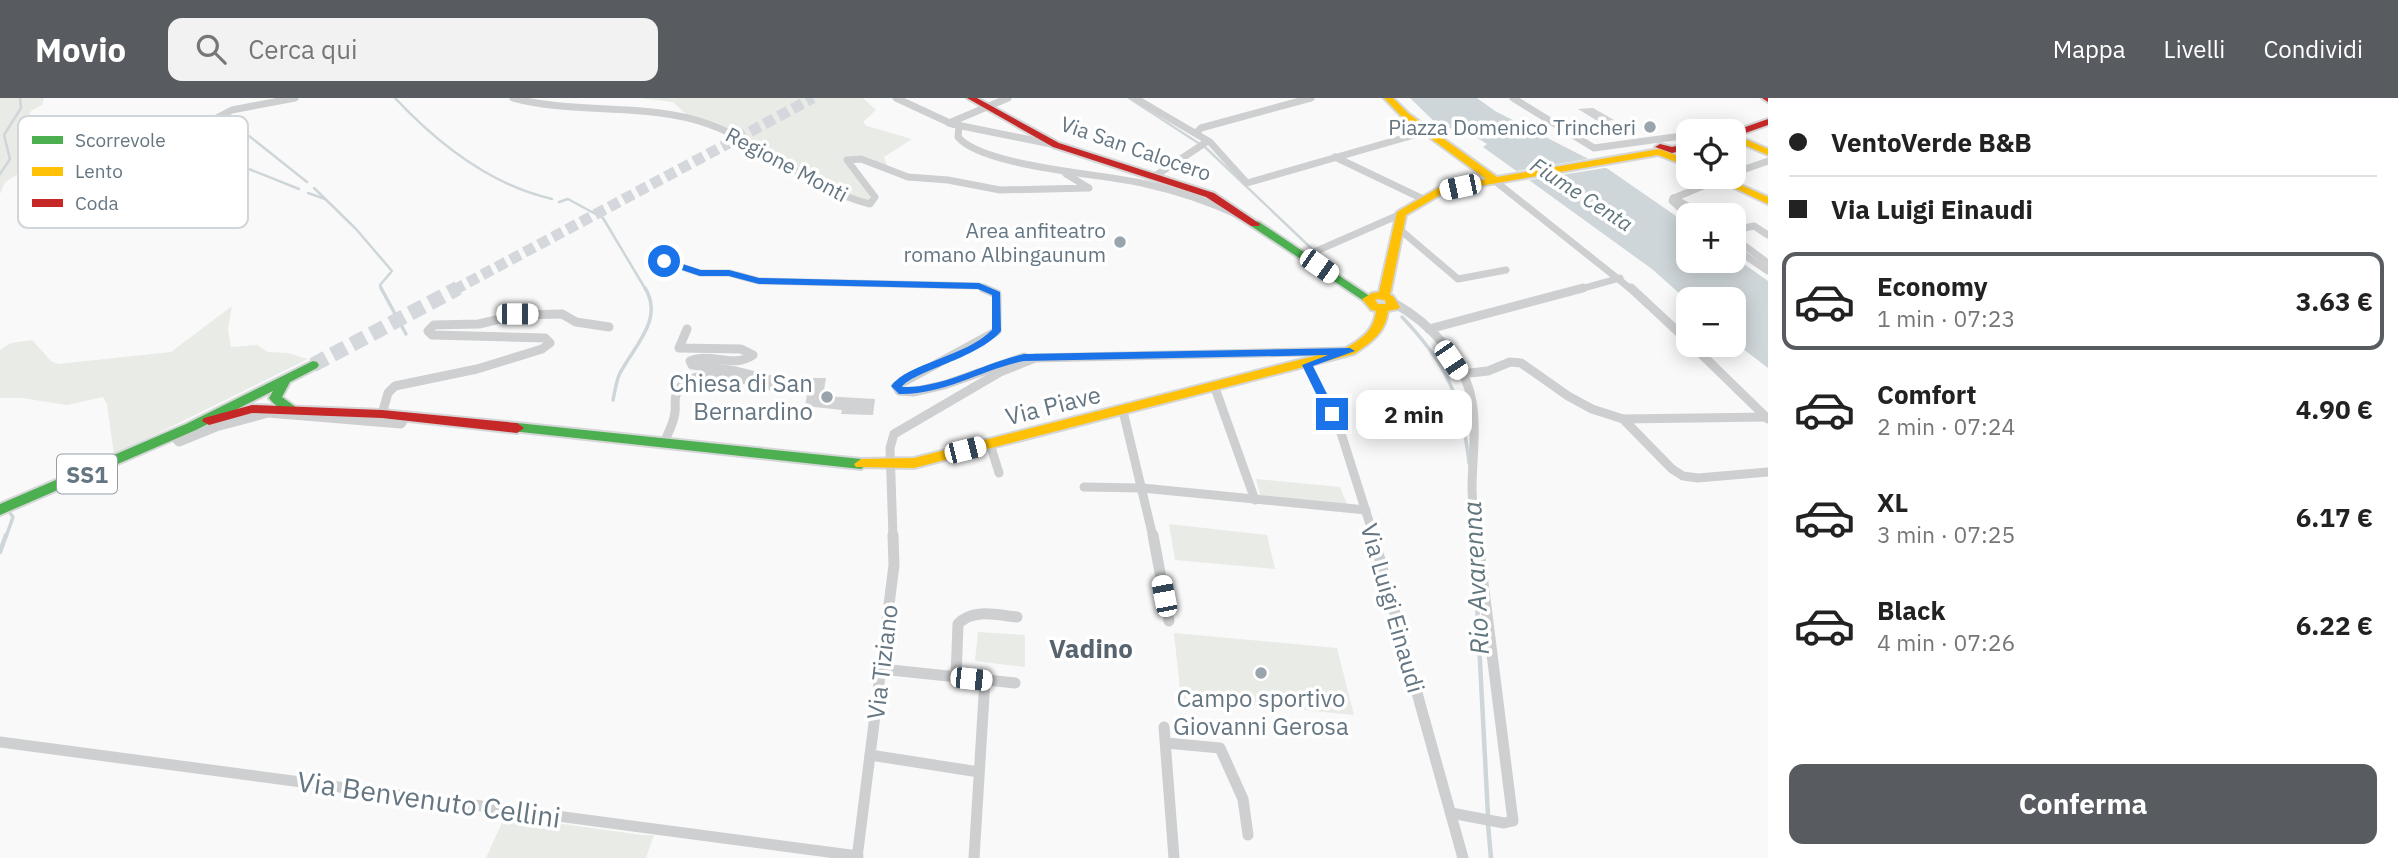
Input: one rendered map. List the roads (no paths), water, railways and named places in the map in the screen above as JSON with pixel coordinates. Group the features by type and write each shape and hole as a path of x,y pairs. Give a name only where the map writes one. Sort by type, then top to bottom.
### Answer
{"main road":[{"name":"Via San Calocero","path":"971,98 1056,145 1210,195 1368,299 1376,295 1387,303"},
{"path":"1388,98 1428,131 1502,180"},
{"path":"1746,132 1768,122"},
{"path":"1746,142 1768,152"},
{"path":"1399,221 1423,199 1442,190 1676,147"},
{"path":"1662,149 1676,157"},
{"path":"1743,189 1768,201"},
{"name":"Via Piave","path":"191,427 244,410 295,409 406,416 892,465 914,463 1307,365 1350,351 1374,335 1382,321 1399,221"},
{"name":"SS1","path":"0,510 191,427 313,365"},
{"path":"285,380 275,398 282,405 295,409"}],"street":[{"path":"220,116 232,110 295,98"},
{"name":"Regione Monti","path":"513,98 545,108 658,114 707,123 839,194 864,204 872,204 875,197 847,160 861,159 908,177 1000,190 1089,188 1070,178 1066,174 1069,172"},
{"path":"896,98 959,126 1056,145"},
{"path":"949,122 1008,98"},
{"path":"1135,98 1210,142 1247,183 1428,131"},
{"path":"1196,133 1201,128 1311,98"},
{"path":"1513,98 1590,147 1662,149 1676,142"},
{"path":"959,126 958,137 963,144 991,155 1174,190 1242,215"},
{"path":"1155,176 1205,143"},
{"path":"1335,157 1423,199"},
{"path":"1746,169 1768,161"},
{"path":"1502,180 1620,278 1676,330"},
{"path":"1674,198 1693,189"},
{"path":"1674,198 1683,203"},
{"path":"1674,198 1672,201 1676,205"},
{"path":"1305,256 1399,221 1458,278 1506,270"},
{"path":"1746,228 1754,226 1768,235"},
{"path":"1746,247 1768,263"},
{"path":"1746,256 1768,271"},
{"path":"664,261 700,273 729,273 759,281 979,286 997,294 996,331 986,342 943,364 903,378 896,386 899,391 925,391 998,363 1035,358 1350,351"},
{"path":"1429,329 1620,278"},
{"path":"1387,303 1429,329 1461,374 1470,391 1472,404 1472,492 1513,821 1504,823 1457,814"},
{"path":"382,414 388,393 395,386 477,369 542,349 550,342 542,338 432,335 428,331 434,325 479,324 517,314 562,314 576,322 609,327"},
{"path":"664,443 675,413 676,395 683,383 691,378 720,375 782,389 791,385 736,371 692,365 690,361 697,357 742,361 753,355 749,350 739,348 708,351 679,348 687,329"},
{"path":"1704,357 1767,418"},
{"name":"Via Tiziano","path":"857,857 894,565 890,447 894,434 1000,372 1035,358"},
{"path":"1461,374 1488,372 1510,362 1521,363 1568,396 1592,409 1623,419 1767,418"},
{"name":"Via Luigi Einaudi","path":"1307,365 1341,433 1366,510 1457,814 1464,858"},
{"path":"1215,388 1255,500"},
{"path":"1123,411 1169,621"},
{"path":"173,435 179,442 216,427 268,413 401,424 406,416"},
{"path":"1623,419 1672,469 1683,476 1698,478 1768,472"},
{"path":"990,444 999,473"},
{"path":"1084,487 1142,488 1366,510"},
{"path":"956,677 958,624 962,618 971,614 1017,617"},
{"path":"881,669 1015,683"},
{"path":"974,858 985,680"},
{"path":"1164,727 1174,858"},
{"name":"Via Benvenuto Cellini","path":"0,742 857,857"},
{"path":"1166,743 1220,748 1242,799 1248,835"},
{"path":"870,755 979,772"}],"water":[{"name":"Fiume Centa","path":"1410,98 1477,98 1495,111 1608,169 1676,216 1676,273 1746,273 1746,265 1768,281 1768,368 1746,351 1746,287 1676,287 1676,290 1652,269 1483,147 1487,144 1464,130 1440,127"}],"waterway":[{"path":"0,174 10,159 4,135 21,108 20,98"},
{"path":"395,98 447,146 486,173 529,193 552,199"},
{"name":"Rio Avarenna","path":"1129,98 1206,148 1312,249"},
{"path":"248,135 307,182"},
{"path":"248,169 299,189"},
{"path":"314,188 356,229 392,271 380,285 382,289"},
{"path":"308,193 325,199"},
{"path":"559,202 568,199 603,218 646,289"},
{"path":"382,289 406,334"},
{"path":"613,400 620,373 640,342 649,321 650,299 646,289"},
{"name":"Rio Avarenna","path":"1402,317 1418,334 1450,383 1462,419 1469,463"},
{"path":"6,537 13,517 10,513"},
{"path":"0,552 6,535"},
{"name":"Rio Avarenna","path":"1475,565 1488,816"},
{"name":"Rio Avarenna","path":"1488,824 1491,858"}],"tunnel":[{"path":"454,290 813,98"},
{"path":"313,365 458,288"}],"place":[{"name":"Piazza Domenico Trincheri","path":"1650,127"},
{"name":"Area anfiteatro romano Albingaunum","path":"1120,242"},
{"name":"Chiesa di San Bernardino","path":"827,397"},
{"name":"Campo sportivo Giovanni Gerosa","path":"1261,673"}],"district":[{"name":"Vadino","path":"1091,648"}]}
